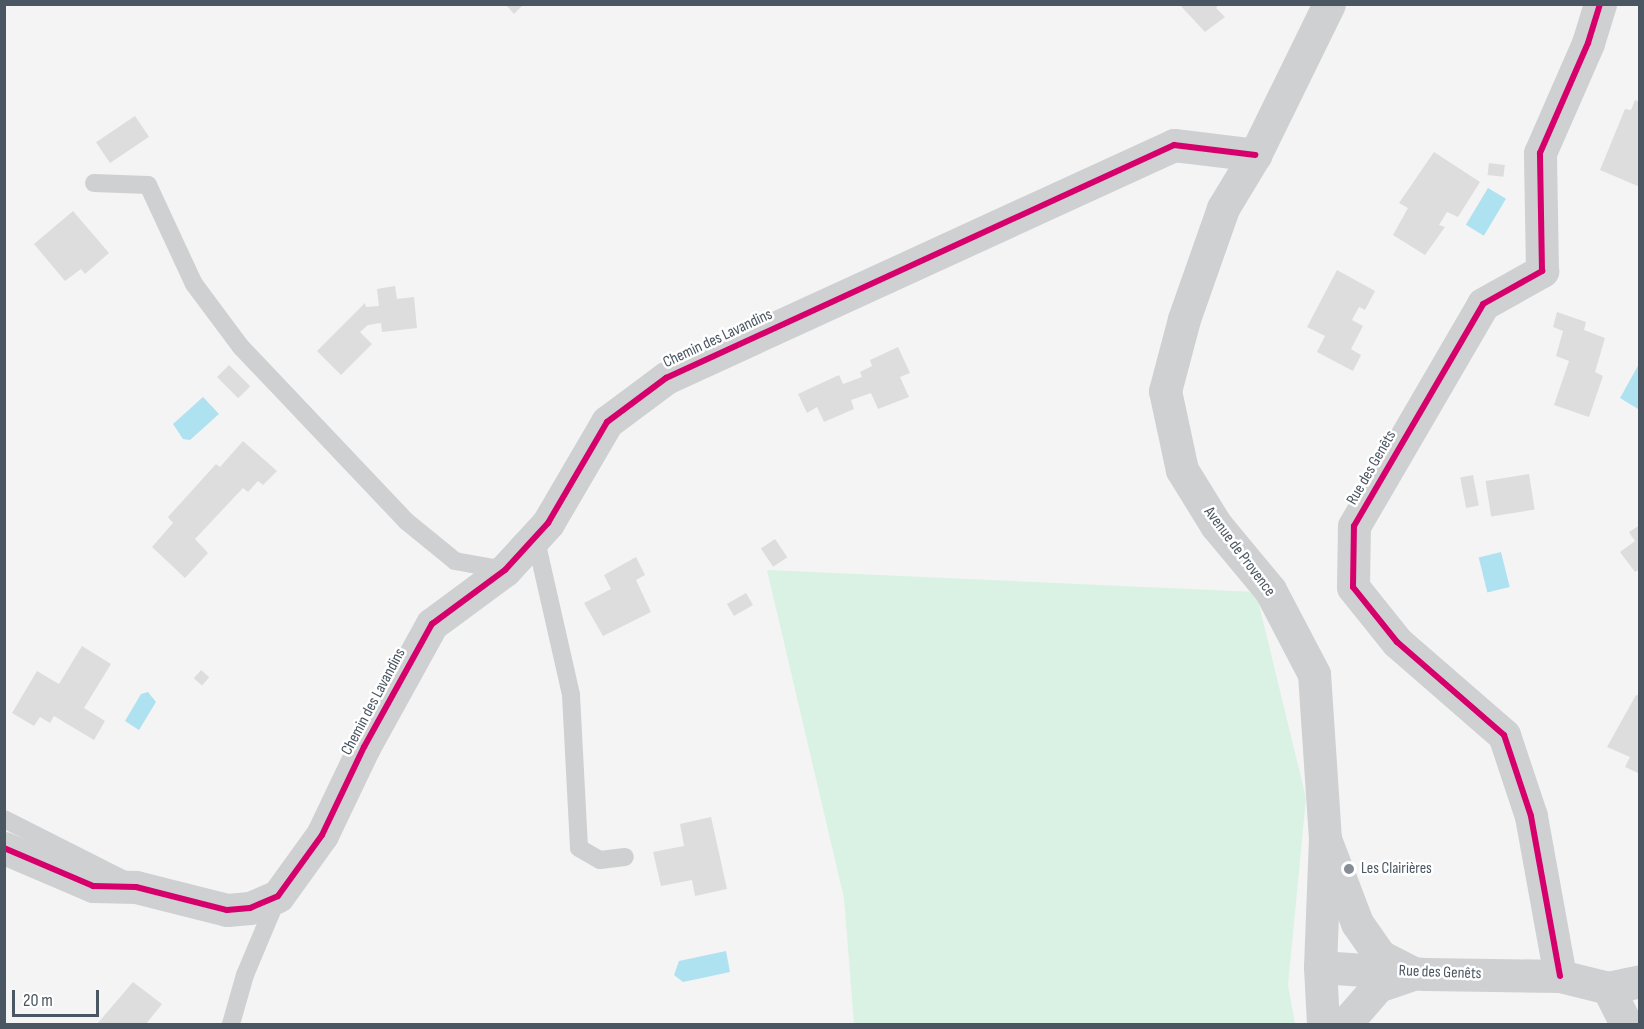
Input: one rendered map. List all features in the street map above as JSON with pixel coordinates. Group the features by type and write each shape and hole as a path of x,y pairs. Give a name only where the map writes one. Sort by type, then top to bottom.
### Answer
{"street":[{"name":"Avenue de Provence","path":"1323,1024 1320,967 1325,839 1314,674 1270,590 1216,525 1182,470 1165,391 1184,318 1224,208 1255,154 1329,4"},
{"name":"Rue des Genêts","path":"1560,976 1531,816 1504,735 1397,642 1353,587 1354,526 1482,304 1542,271 1540,153 1588,43 1600,4"},
{"name":"Chemin des Lavandins","path":"278,896 322,836 364,747 432,624 505,570 548,523 607,422 666,378 1174,145 1255,154"},
{"path":"1325,839 1357,923 1380,956 1414,974"},
{"path":"4,848 93,886 136,887 227,910 250,908 278,896"},
{"name":"Rue des Genêts","path":"1320,967 1414,974 1560,976 1608,988 1640,981"},
{"path":"1345,1024 1378,986 1414,974"},
{"path":"1608,988 1626,1024"}],"lane":[{"path":"94,183 148,185 194,284 241,347 406,521 455,561 505,570"},
{"path":"535,537 571,696 579,848 600,860 625,857"},
{"path":"4,819 136,887"},
{"path":"231,1024 245,975 278,896"}],"green space":[{"path":"767,570 1256,592 1306,798 1288,985 1295,1024 854,1024 844,898"}],"water":[{"path":"1488,188 1506,199 1484,236 1466,225"},
{"path":"1639,364 1640,406 1638,409 1620,398"},
{"path":"203,397 219,414 190,440 183,439 173,424"},
{"path":"1501,552 1510,587 1487,592 1479,558"},
{"path":"148,692 156,702 139,730 125,721 141,694"},
{"path":"726,951 730,972 683,982 674,975 679,961"}],"building":[{"path":"505,4 524,4 514,14"},
{"path":"1179,4 1219,4 1216,8 1225,17 1205,32"},
{"path":"1635,100 1640,102 1640,187 1600,170 1625,109 1631,110"},
{"path":"135,116 149,137 110,163 96,142"},
{"path":"1434,152 1480,182 1458,217 1447,212 1439,225 1445,227 1425,255 1393,235 1408,208 1399,203"},
{"path":"1489,163 1505,165 1503,177 1488,175"},
{"path":"73,211 109,253 85,274 81,269 65,281 34,244"},
{"path":"1337,270 1375,291 1365,310 1359,307 1352,320 1363,326 1351,349 1361,355 1353,371 1317,352 1325,336 1307,327"},
{"path":"395,286 397,299 414,297 417,328 382,332 381,323 368,325 360,332 372,344 341,375 317,351 365,303 366,307 379,306 377,289"},
{"path":"1557,312 1586,322 1584,330 1605,338 1595,372 1603,376 1589,417 1554,405 1569,361 1556,356 1563,331 1553,327"},
{"path":"898,347 910,373 900,377 909,397 878,409 871,393 851,400 854,409 824,422 817,407 807,413 798,394 839,375 843,384 862,377 860,372 872,366 870,360"},
{"path":"229,365 250,386 238,398 217,377"},
{"path":"243,441 277,471 263,485 258,481 248,492 243,488 195,539 208,553 185,578 152,547 173,523 168,517 216,464 220,467"},
{"path":"1529,474 1535,510 1491,516 1486,481"},
{"path":"1473,475 1479,505 1466,508 1460,477"},
{"path":"1640,525 1640,569 1635,572 1620,552 1635,541 1629,532"},
{"path":"775,539 787,557 773,567 761,549"},
{"path":"636,557 645,575 636,580 651,612 603,636 584,603 611,589 604,575"},
{"path":"746,593 753,605 734,616 727,604"},
{"path":"82,646 111,664 84,708 105,721 94,740 54,716 50,723 40,717 34,726 12,713 37,671 59,684"},
{"path":"201,670 209,677 202,686 194,678"},
{"path":"1636,695 1640,696 1640,774 1625,767 1630,757 1607,747"},
{"path":"711,817 727,889 695,896 692,880 661,886 653,852 684,846 680,824"},
{"path":"133,982 162,1004 146,1024 97,1024"}],"cycle path":[{"path":"1560,976 1531,816 1504,735 1397,642 1353,587 1354,526 1483,304 1542,271 1540,153 1588,43 1600,4"},
{"path":"4,848 93,886 136,887 227,910 250,908 278,896 322,835 364,747 432,624 505,570 548,523 607,422 666,378 1174,145 1255,155"}],"place":[{"name":"Les Clairières","path":"1349,869"}]}
